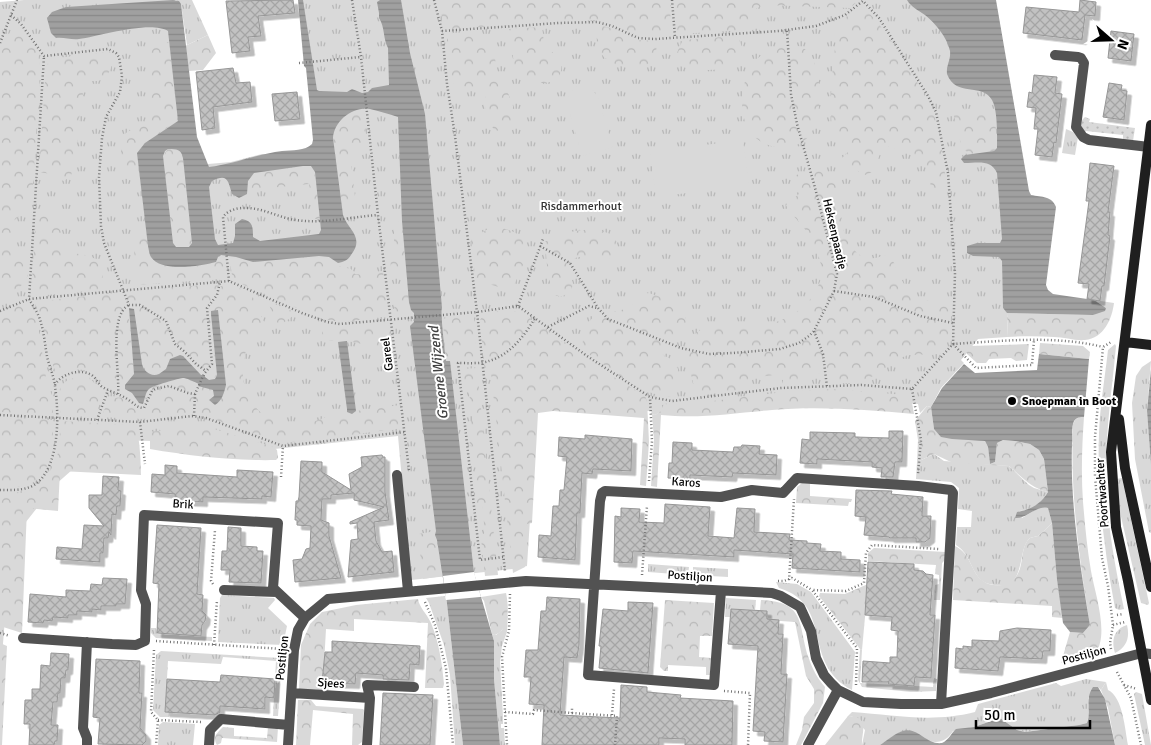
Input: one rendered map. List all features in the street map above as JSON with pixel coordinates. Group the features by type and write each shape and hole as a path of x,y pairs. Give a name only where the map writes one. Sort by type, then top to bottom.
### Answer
{"street":[{"path":"1055,55 1081,58 1084,63 1076,127 1083,137 1089,140 1148,147"},
{"name":"Poortwachter","path":"1151,125 1111,452 1114,516 1146,653 1151,700"},
{"path":"1125,342 1151,345"},
{"name":"Poortwachter","path":"1117,400 1125,468 1151,587"},
{"path":"397,475 408,591"},
{"name":"Karos","path":"714,685 588,675 602,493 608,490 721,497 752,490 783,493 797,478 947,489 953,493 941,704"},
{"name":"Brik","path":"23,638 136,645 144,641 146,604 141,590 144,514 278,523 272,588 277,592"},
{"name":"Postiljon","path":"288,745 294,650 298,630 305,618 328,599 526,581 772,592 800,607 811,631 816,658 824,674 838,690 863,702 941,704 1146,653"},
{"path":"224,590 277,592 305,618"},
{"path":"714,685 721,591"},
{"path":"87,642 83,709 83,728 87,738 87,745"},
{"path":"367,745 370,698 367,685 414,687"},
{"path":"808,745 838,690"},
{"name":"Sjees","path":"292,693 370,698"},
{"path":"209,745 210,730 221,719 289,725"}],"path":[{"path":"0,44 16,0"},
{"name":"Gareel","path":"353,0 409,472"},
{"path":"434,0 442,31 447,84 477,312 503,557 508,582 509,631 502,657 507,745"},
{"path":"672,0 675,38"},
{"path":"442,31 597,22 612,26 638,38 675,38 787,30 816,26 831,21 845,15 864,0 884,27 928,96 936,112 948,173 954,273 953,344 912,389"},
{"path":"0,490 24,489 32,486 42,478 48,469 56,445 55,384 41,322 29,299 44,56 21,24 11,15"},
{"name":"Heksenpaadje","path":"540,246 570,263 598,308 608,319 681,348 709,354 733,354 780,349 800,343 814,331 834,291 837,274 797,124 791,94 787,30"},
{"path":"44,56 108,49 120,57 122,76 120,92 106,117 99,156 99,177 101,226 104,243 129,305"},
{"path":"301,63 361,57"},
{"path":"229,281 223,218 226,213 244,208 294,220 315,222 378,214"},
{"path":"518,306 543,238"},
{"path":"194,416 196,394 205,373 212,364 207,308 217,295 220,281"},
{"path":"0,311 29,299 229,281 327,322 340,324 477,312 518,306 586,356 650,397 672,401 781,388 860,385 912,389"},
{"path":"834,291 874,298 920,316 953,323"},
{"path":"118,394 119,375 115,357 120,315 124,308 129,305 140,305 166,321 175,344 205,373"},
{"path":"548,327 589,306 598,308"},
{"path":"503,557 480,560 458,363 489,362 508,351 521,339 535,318"},
{"path":"814,331 823,354 827,387"},
{"path":"953,344 1034,340 1103,347"},
{"path":"953,344 976,368 1032,365 1034,340"},
{"path":"55,384 71,373 86,373 94,376 97,383 131,401 139,408 144,408 152,391 155,389 169,386 196,394"},
{"path":"912,389 921,440 918,486"},
{"path":"97,420 108,390"},
{"path":"642,585 652,441 650,397"},
{"path":"0,415 140,422 194,416 206,418 283,446 405,432"},
{"path":"140,422 145,464"},
{"path":"281,477 283,446"},
{"path":"788,487 794,496 789,580"},
{"path":"812,590 846,591 864,583 866,553 872,545 951,549"},
{"path":"772,592 772,581 784,581 792,578 812,590 857,648 856,699"},
{"path":"422,590 435,625 446,668 453,745"},
{"path":"156,745 158,720 151,712 154,641 294,650"},
{"path":"1116,668 1131,698 1141,745"},
{"path":"612,716 615,678"},
{"path":"714,685 714,690 750,693 748,745"},
{"path":"572,708 572,713"},
{"path":"505,712 533,714 534,710 617,716 615,745"},
{"path":"158,720 217,723"}],"green space":[{"name":"Risdammerhout","path":"24,0 175,0 197,165 231,162 262,154 321,154 300,0 959,0 1002,93 1003,308 1008,313 1007,337 978,339 961,360 964,363 941,388 931,407 927,406 920,413 918,404 823,399 662,411 655,415 651,411 537,411 527,566 513,569 411,580 398,436 265,450 154,441 106,440 55,485 11,541 0,682 0,2"},
{"path":"176,0 192,0 208,35 187,45 181,4"},
{"path":"438,0 670,0 671,34 638,35 596,20 451,29 444,26"},
{"path":"674,0 859,0 850,8 765,5 760,6 754,11 746,30 678,34"},
{"path":"861,8 878,23 889,38 930,105 941,141 947,187 945,192 931,187 926,166 919,156 883,145 874,171 866,175 841,163 841,159 850,150 845,137 832,132 831,90 835,49 839,21"},
{"path":"14,23 18,25 38,51 40,72 33,184 23,213 11,223 14,246 25,259 28,275 20,287 0,296 0,55"},
{"path":"598,25 611,28 636,40 656,41 656,53 651,61 643,66 634,68 623,67 613,63 604,57 598,49"},
{"path":"542,27 544,43 561,62 561,72 558,79 547,83 535,82 515,71 509,29"},
{"path":"481,31 494,51 498,80 508,93 513,106 511,127 506,132 494,130 486,111 485,91 449,83 447,38 453,33"},
{"path":"208,35 216,53 203,70 189,71 185,46"},
{"path":"738,36 742,47 741,57 736,63 728,67 706,70 677,65 677,55 683,40"},
{"path":"169,43 178,121 149,140 140,149 137,160 141,185 125,178 122,160 122,139 129,131 146,125 151,121 149,44"},
{"path":"784,45 801,47 810,54 815,64 820,90 817,117 814,128 809,136 804,141 795,145 779,147 763,143 752,133 746,124 742,101 746,78 757,59 770,50"},
{"path":"109,52 113,54 111,68 106,78 98,81 88,81 81,99 76,155 71,176 64,181 57,179 51,174 39,172 46,66 56,58"},
{"path":"583,84 588,86 598,98 613,147 582,156 567,103 572,90"},
{"path":"952,108 968,109 995,116 997,148 994,151 970,154 962,148"},
{"path":"363,110 367,143 352,148 350,153 355,197 343,215 333,134 338,124 344,118"},
{"path":"1085,117 1090,119 1089,122 1135,128 1133,141 1123,140 1123,135 1086,131 1084,133 1081,126 1082,120"},
{"path":"1066,129 1078,137 1075,155 1062,153"},
{"path":"743,140 749,185 656,197 650,152"},
{"path":"168,149 178,150 183,158 192,243 190,247 175,247 173,243 163,156"},
{"path":"311,166 315,172 320,219 315,219 309,184 248,190 248,181 254,173"},
{"path":"819,168 826,170 832,176 836,185 845,234 856,252 869,258 889,257 893,261 906,287 917,297 924,300 951,302 950,329 944,347 940,354 908,355 898,359 889,365 884,372 855,383 828,383 828,373 798,375 797,384 783,385 783,374 749,378 747,389 697,396 689,357 693,338 699,331 714,326 747,328 772,324 802,308 816,291 822,275 819,258 808,234 786,205 800,193 793,176"},
{"path":"49,210 60,218 62,240 66,253 85,255 96,260 101,270 104,289 47,295 34,290 32,281 36,214"},
{"path":"402,221 406,270 402,268 394,278 392,277 389,248 394,241 394,225"},
{"path":"496,227 520,236 525,243 525,260 511,291 489,284 477,295 471,239 488,229"},
{"path":"594,229 608,233 615,238 617,242 616,253 604,261 587,257 574,259 568,266 573,284 571,291 563,296 556,296 549,277 545,241 556,240 564,234 571,232"},
{"path":"147,235 150,254 163,265 201,266 216,262 218,257 223,255 224,275 220,279 138,285 133,242 135,238"},
{"path":"229,256 253,262 322,256 328,257 339,266 351,269 355,274 365,275 383,271 389,312 382,317 344,322 325,320 237,282 232,275"},
{"path":"213,285 239,288 251,293 264,322 253,335 246,351 243,366 244,382 249,397 258,409 271,419 295,426 339,413 355,413 356,411 400,405 402,428 282,443 196,413 143,419 101,417 110,398 137,397 143,404 151,387 178,379 187,379 213,390 214,396 209,400 220,401 216,355 217,375 212,380 204,377 205,375 202,375 183,356 159,374 147,372 142,364 133,308 128,310 134,374 126,384 125,389 114,377 86,370 73,370 57,375 50,359 41,319 34,302 169,287"},
{"path":"408,291 409,302 414,313 399,314 395,311 392,292"},
{"path":"648,293 676,305 685,316 686,323 682,330 667,337 661,346 661,354 669,358 677,366 678,376 673,397 648,392 636,386 582,349 589,321 598,314 625,309 641,296"},
{"path":"1094,300 1114,303 1106,327 1097,336 1085,340 1058,337 1007,337 1008,313 1093,315 1106,308"},
{"path":"267,301 297,313 279,326"},
{"path":"22,303 27,303 38,325 47,384 52,395 53,415 0,412 0,312"},
{"path":"511,310 525,315 596,366 645,396 647,401 649,442 646,486 640,485 644,418 553,411 538,413 532,523 527,524 525,567 513,573 491,374 485,374 480,320 486,314"},
{"path":"470,314 474,318 477,358 446,362 443,322 441,319"},
{"path":"383,322 389,325 391,329 395,370 386,366 378,347 347,341 320,340 325,324 345,327"},
{"path":"1040,343 1083,346 1090,352 1089,359 1039,354"},
{"path":"1029,344 1027,360 1016,361 1011,358 989,359 986,363 977,363 966,351 971,346"},
{"path":"1115,344 1106,480 1112,545 1124,609 1119,610 1115,608 1105,543 1100,500 1099,456 1100,412 1108,350"},
{"path":"1151,361 1147,411 1151,465 1151,533 1149,532 1135,459 1132,403 1136,376 1142,367"},
{"path":"477,368 498,575 485,576 481,538 485,532 482,506 476,502 474,481 478,475 476,450 470,445 468,426 473,419 469,393 464,388 461,369"},
{"path":"82,376 89,377 103,393 94,417 61,415 60,388 67,381"},
{"path":"833,389 906,395 911,397 914,414 808,408 703,416 661,415 657,487 651,486 654,440 652,414 655,415 661,411 664,404 681,405 783,392"},
{"path":"927,406 931,407 934,429 985,441 988,447 990,464 995,462 997,443 1003,440 1030,444 1039,450 1044,459 1048,492 1032,485 1009,466 953,463 934,454 917,462 918,440 915,421"},
{"path":"0,417 53,420 50,458 47,467 36,481 17,487 0,487"},
{"path":"1079,417 1084,417 1082,459 1083,502 1088,554 1100,613 1101,635 1096,653 1061,663 1070,632 1083,633 1090,625 1074,500 1073,424"},
{"path":"60,421 130,425 134,427 138,438 141,475 60,471 58,511 27,508 22,633 0,626 0,493 27,491 41,483 53,466 58,454"},
{"path":"201,425 274,447 277,450 278,458 276,460 228,459 150,449 150,432"},
{"path":"934,454 944,461 1009,466 1029,485 1048,492 1036,506 1028,510 1019,511 1022,518 1040,507 1048,507 1052,523 1038,536 1030,538 1023,551 1017,575 1012,581 1005,585 994,585 983,581 977,575 961,549 956,545 957,527 971,527 972,511 958,509 959,488 951,482 916,479 917,462"},
{"path":"1122,478 1148,605 1141,603 1119,508 1116,479"},
{"path":"802,483 810,484 810,496 852,499 851,502 849,502 848,506 796,503 797,487"},
{"path":"1052,523 1057,580 1063,618 1052,617 1052,606 953,600 955,546 968,558 983,581 992,585 1002,585 1011,581 1016,576 1026,543 1030,538 1038,536"},
{"path":"436,531 435,535 443,576 423,579 418,534"},
{"path":"874,548 945,552 945,560 942,563 940,600 934,600 935,585 939,584 939,575 935,574 936,565 868,561 868,553"},
{"path":"648,564 689,567 688,575 648,572"},
{"path":"693,567 728,569 728,577 693,575"},
{"path":"776,582 797,584 811,592 855,652 852,690 836,679 827,665 807,607 796,596 779,588"},
{"path":"868,584 862,650 819,596 820,593 845,594"},
{"path":"506,593 508,611 506,623 500,632 495,635 492,634 484,601 481,597"},
{"path":"222,595 274,598 275,600 268,608 287,626 283,645 218,642 220,598"},
{"path":"445,596 463,745 455,745 450,675 444,645 426,598"},
{"path":"726,598 756,600 755,610 731,609 730,617 725,617"},
{"path":"418,599 431,623 436,638 440,653 443,688 425,688 428,623 354,619 354,631 326,629 323,682 328,683 329,689 327,691 299,689 301,645 310,624 322,612 356,605"},
{"path":"665,600 714,603 712,636 700,636 699,657 711,658 710,675 706,675 706,667 668,665 668,671 664,671 660,667"},
{"path":"761,600 786,605 793,610 801,625 811,665 825,687 823,703 801,745 796,745 802,730 804,717 814,703 814,689 806,676 795,622 767,620 767,611 760,610"},
{"path":"508,614 507,632 502,646 500,662 503,717 501,728 504,728 505,745 500,745 492,634 496,635 502,630"},
{"path":"1127,625 1127,641 1115,653 1113,644 1116,632"},
{"path":"151,628 156,628 157,634 212,637 212,641 156,638 151,633"},
{"path":"0,643 7,646 2,745 0,745"},
{"path":"860,649 862,650 860,683 933,687 934,678 937,679 936,691 911,692 862,687 858,680"},
{"path":"161,651 280,658 282,660 278,716 273,716 276,661 223,657 221,664 168,661 165,712 170,712 169,717 160,717 153,710 156,655"},
{"path":"1086,679 1106,682 1101,690 1098,687 1088,698 1089,715 1087,723 1079,725 1025,732 1017,730 1000,718 974,727 953,731 946,739 937,742 922,738 918,734 900,732 880,745 862,745 865,730 852,716 848,716 852,712 929,718 959,715 975,712 978,704 1056,683 1061,686"},
{"path":"1106,682 1108,690 1117,699 1120,707 1128,745 1115,745 1108,708 1101,690"},
{"path":"1136,692 1142,694 1151,745 1145,745 1134,694"},
{"path":"298,700 311,700 316,706 363,709 362,742 358,745 352,745 353,714 313,710 310,745 296,745"},
{"path":"848,716 860,719 862,722 862,745 825,745"},
{"path":"163,722 195,724 193,745 158,745 159,725"},
{"path":"223,727 234,728 234,736 267,738 268,727 278,728 277,742 222,738 221,743 217,745 215,737"}],"water":[{"name":"Groene Wijzend","path":"298,0 303,0 317,90 347,92 352,89 362,93 368,92 372,88 389,85 388,48 379,18 377,2 380,0 401,0 410,53 425,114 446,361 450,361 474,573 494,641 494,679 500,745 463,745 447,604 435,535 410,326 414,322 414,313 409,302 402,221 398,117 370,109 357,110 346,116 334,132 333,138 343,215 356,238 355,249 346,260 338,263 329,257 319,256 253,262 221,255 216,262 201,265 172,267 163,265 156,262 149,253 137,153 145,143 178,121 168,31 150,27 79,39 56,38 51,33 47,18 52,12 66,7 179,1 181,4 197,137 209,167 273,152 302,149 312,144","holes":["168,149 178,150 183,158 192,243 189,247 176,247 173,243 163,156","311,166 315,172 321,230 319,234 260,241 253,237 250,223 242,219 235,224 233,243 218,245 215,239 209,187 212,181 224,178 228,182 232,194 239,198 247,194 248,181 254,173"]},
{"path":"907,0 996,0 1029,191 1031,195 1049,199 1056,207 1046,285 1053,294 1094,300 1106,308 1105,311 1093,315 1007,313 1003,308 1002,261 999,257 973,256 967,253 967,246 977,243 1000,243 1002,239 997,173 988,164 979,162 964,163 961,159 965,155 994,151 997,148 997,124 994,104 988,95 956,86 951,81 947,74 950,51 946,41 933,22"},
{"path":"129,308 134,309 142,364 146,371 153,375 159,374 166,369 170,359 180,355 209,380 215,379 217,375 211,311 218,310 226,385 222,396 215,405 209,400 214,396 213,390 198,386 199,384 184,378 166,382 149,389 143,404 139,403 132,393 125,389 125,385 134,374"},
{"path":"347,341 356,411 352,414 347,412 338,342"},
{"path":"1039,354 1089,359 1084,417 1075,420 1072,429 1074,512 1090,625 1083,633 1070,632 1063,623 1052,523 1048,508 1039,508 1024,516 1015,518 1017,512 1035,506 1048,492 1044,459 1039,450 1030,444 1003,440 997,443 995,462 990,464 988,447 985,441 941,437 934,429 931,407 942,388 964,364 975,373 1037,370"},
{"path":"1151,369 1151,465 1147,411"},
{"path":"1093,687 1098,687 1105,699 1115,745 880,745 906,730 916,732 936,743 942,743 956,729 974,727 1000,718 1017,730 1025,732 1087,723 1089,714 1088,701"}],"pier":[{"path":"474,572 481,597 446,600 443,576"}],"building":[{"path":"293,0 295,13 258,16 261,36 248,37 250,51 232,53 226,1"},
{"path":"1080,0 1096,2 1095,16 1085,15 1082,40 1023,33 1026,7 1079,12"},
{"path":"1111,31 1134,34 1131,61 1108,58"},
{"path":"233,68 236,83 250,82 252,102 213,107 215,128 202,130 196,72"},
{"path":"1034,75 1057,77 1055,93 1062,94 1056,143 1054,142 1052,157 1035,155 1038,129 1034,129 1036,108 1027,107 1029,92 1032,93"},
{"path":"1109,83 1122,85 1121,90 1127,91 1124,120 1103,117"},
{"path":"297,92 300,119 275,121 272,94"},
{"path":"1090,163 1114,166 1108,212 1110,212 1108,235 1110,236 1104,286 1102,286 1100,301 1087,299 1089,284 1078,283 1089,201 1086,201"},
{"path":"889,431 903,431 902,462 895,462 893,477 881,477 882,468 872,467 872,462 817,459 817,464 800,463 802,439 810,440 810,432 855,433 855,437 889,438"},
{"path":"585,435 632,439 631,471 593,469 592,474 582,473 580,513 577,513 575,560 538,557 539,535 551,536 553,506 559,506 560,490 564,490 567,457 558,456 559,437 585,439"},
{"path":"673,442 692,443 692,450 733,452 734,447 741,447 742,445 760,446 759,454 777,455 776,475 733,473 732,477 690,475 690,479 668,478 669,463 672,463"},
{"path":"382,455 385,457 385,492 389,520 374,522 376,541 382,552 392,551 394,572 348,577 351,540 358,539 357,523 350,524 350,522 384,507 354,500 354,493 331,495 331,499 322,499 321,520 329,523 329,536 341,578 295,582 293,560 302,559 306,549 310,548 311,526 297,525 297,520 295,520 296,501 298,501 299,497 301,461 322,462 322,472 351,490 349,474 362,467 361,457"},
{"path":"165,465 177,466 177,473 237,477 237,470 273,472 271,497 262,496 262,499 203,497 203,502 175,501 175,494 151,492 152,474 165,475"},
{"path":"103,476 119,477 118,490 121,491 120,506 117,506 116,515 112,514 111,535 109,532 108,538 104,538 100,562 56,559 57,547 82,549 84,525 104,526 89,508 89,495 102,495"},
{"path":"856,490 892,491 891,494 923,497 922,516 931,516 930,538 925,542 916,542 916,538 864,535 866,517 855,516"},
{"path":"665,504 710,507 708,536 734,538 737,508 755,509 754,532 790,534 789,540 821,544 820,551 841,552 841,559 860,560 860,572 792,568 793,554 734,550 734,557 633,551 632,563 614,562 615,516 621,517 621,508 640,509 639,522 664,523"},
{"path":"157,525 201,528 197,594 203,595 202,611 206,615 202,625 201,636 157,633 159,584 153,583"},
{"path":"228,527 241,528 241,546 257,547 257,551 263,551 261,583 229,582 230,570 221,570 222,551 227,551"},
{"path":"868,562 914,564 914,570 933,575 930,615 935,615 931,678 915,677 914,686 888,684 889,682 862,682 863,661 890,663 890,657 897,657 898,631 891,630 892,617 865,615"},
{"path":"103,578 127,579 125,604 101,606 101,610 92,609 92,612 77,611 77,615 68,615 68,618 53,617 52,621 44,620 43,623 28,622 30,594 66,597 66,590 90,591 91,584 102,585"},
{"path":"547,597 580,599 577,658 564,657 560,715 620,718 621,685 647,687 647,692 681,695 680,698 733,701 732,745 685,745 685,739 659,738 659,745 542,745 544,705 529,704 531,677 524,677 526,650 538,650 541,611 546,611"},
{"path":"628,602 653,603 648,673 599,668 603,609 628,611"},
{"path":"731,609 767,611 767,619 779,620 778,634 783,634 781,674 787,674 783,742 764,741 765,732 753,731 758,646 728,644"},
{"path":"1017,628 1051,630 1050,651 1043,651 1042,659 1000,657 998,671 955,668 956,648 963,649 963,646 972,647 972,640 999,641 1000,631"},
{"path":"332,641 420,646 419,665 410,664 409,680 383,679 383,675 356,673 355,684 322,683 325,652 332,652"},
{"path":"51,653 69,654 68,670 66,670 65,678 61,678 57,702 53,702 51,725 58,725 57,741 55,741 54,745 29,745 30,724 24,724 25,700 32,700 32,689 40,689 41,665 50,666"},
{"path":"96,659 140,661 139,693 142,693 140,728 146,735 146,741 142,745 98,744 100,718 93,717"},
{"path":"221,675 275,679 274,698 265,697 265,709 220,706 220,712 215,715 165,712 167,679 220,682"},
{"path":"383,693 433,695 430,745 380,745"}],"place":[{"name":"Snoepman in Boot","path":"1012,401"}]}
